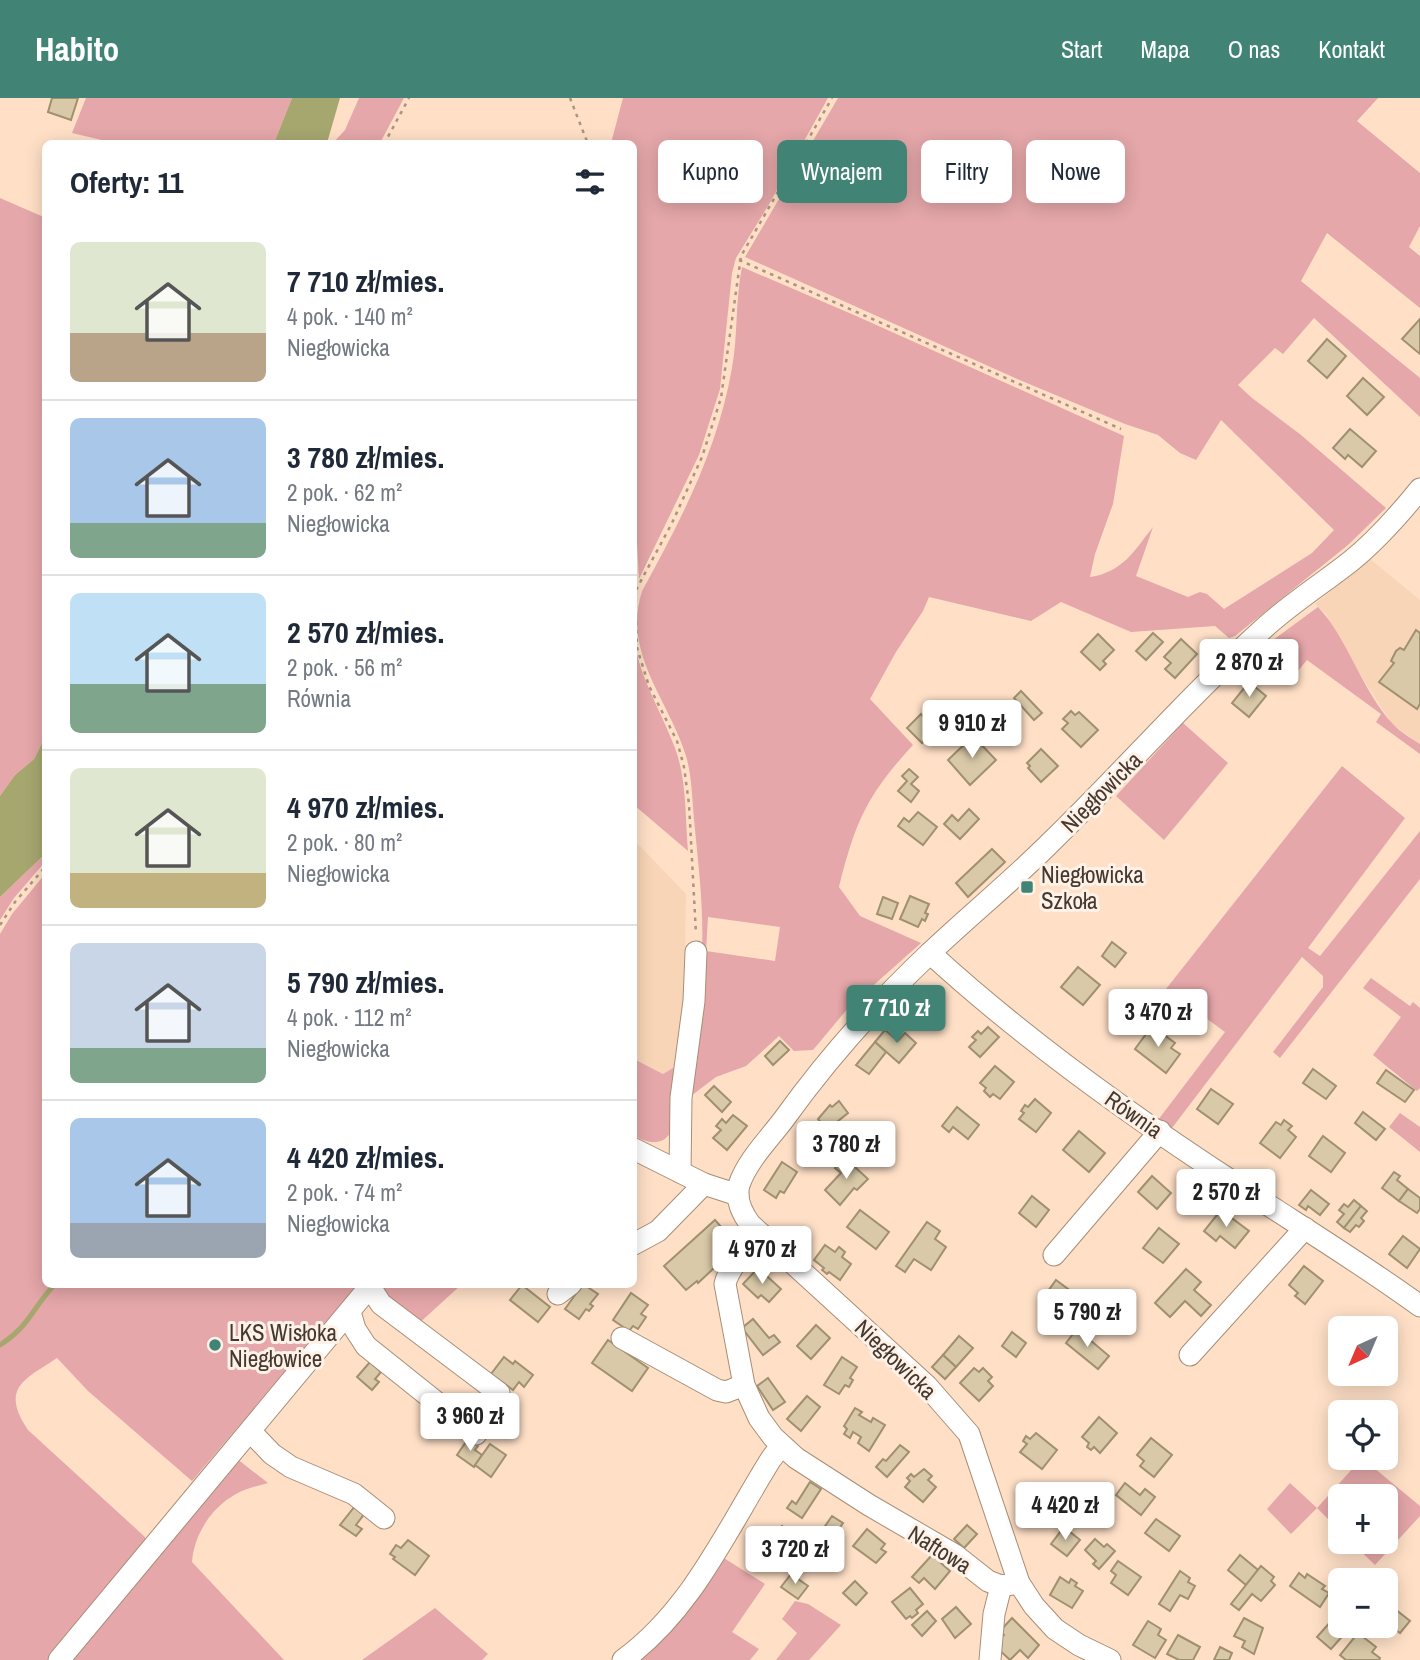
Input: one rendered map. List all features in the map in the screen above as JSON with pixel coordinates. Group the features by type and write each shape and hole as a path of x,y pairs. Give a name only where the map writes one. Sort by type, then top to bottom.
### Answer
{"street":[{"name":"Niegłowicka","path":"1101,1658 1055,1629 1010,1584 970,1434 927,1387 762,1236 743,1214 738,1195 739,1185 748,1168 839,1046 930,953 1090,805 1230,659 1267,625 1353,560 1398,517 1420,489"},
{"path":"680,1172 681,1098 694,1001 696,952"},
{"name":"Równia","path":"930,953 981,999 1053,1057 1236,1185 1370,1270 1420,1306"},
{"path":"1054,1255 1160,1131"},
{"path":"637,1150 704,1185 738,1195"},
{"path":"637,1242 668,1222 704,1185"},
{"path":"1190,1355 1305,1228"},
{"name":"Naftowa","path":"762,1236 734,1265 725,1283 744,1385 759,1418 781,1446 840,1487 955,1555 988,1581 1010,1584"},
{"path":"59,1660 369,1288"},
{"path":"372,1288 381,1304 499,1393"},
{"path":"350,1312 355,1329 366,1346 476,1434"},
{"path":"622,1338 717,1390 726,1392 744,1385"},
{"path":"251,1432 281,1461 354,1494 384,1518"},
{"path":"623,1660 656,1633 685,1598 781,1446"},
{"path":"989,1660 994,1614 1010,1584"}],"path":[{"path":"386,140 409,98"},
{"path":"570,98 587,140"},
{"path":"637,588 672,523 702,457 721,398 739,260 832,98"},
{"path":"739,260 1121,429"},
{"path":"637,648 649,686 677,741 684,767 690,817 696,952"},
{"path":"0,925 15,902 42,871"}],"shaded area":[{"path":"86,98 292,98 275,140 101,140 72,133"},
{"path":"292,98 340,98 328,140 275,140"},
{"path":"359,98 404,98 382,140 336,140 345,130"},
{"path":"623,98 828,98 805,140 777,140 777,190 736,258 732,273 720,389 699,455 639,579 637,543 637,140 612,140"},
{"path":"838,98 1378,98 1357,121 1420,173 1420,226 1409,247 1420,256 1420,308 1327,233 1301,281 1420,378 1420,417 1314,318 1283,354 1275,348 1238,385 1386,508 1348,545 1235,636 1229,638 1215,626 1131,632 1061,602 1031,621 929,597 870,699 913,745 884,779 865,810 851,844 839,887 860,916 921,943 849,1007 813,1050 794,1051 779,1036 746,1066 716,1077 687,1099 700,988 702,935 692,787 686,756 643,656 637,614 642,591 684,511 718,427 734,356 742,267 1124,436 1113,504 1095,554 1090,577 1111,570 1127,559 1153,527 1136,576 1188,597 1200,592 1207,594 1224,609 1312,553 1334,530 1221,420 1196,460 1180,453 1158,435 1015,378 745,257 777,202 907,203 907,140 813,140","holes":["708,917 780,927 775,961 706,951"]},
{"path":"0,198 42,216 42,743 34,759 15,775 0,796"},
{"path":"1370,559 1420,600 1420,744 1393,725 1356,668 1326,614 1315,604"},
{"path":"1318,607 1338,634 1382,711 1399,730 1420,744 1420,754 1376,722 1381,714 1307,660 1292,678 1258,651"},
{"path":"637,655 679,760 684,786 688,851 637,808"},
{"path":"1183,723 1228,763 1164,840 1116,796"},
{"path":"42,743 42,857 0,897 0,796 15,775 34,759"},
{"path":"1342,766 1405,818 1308,948 1320,956 1420,831 1420,879 1280,1058 1273,1052 1323,987 1323,976 1302,957 1172,1128 1158,1120 1225,1032 1166,989"},
{"path":"637,843 686,894 684,1025 678,1065 663,1074 637,1061"},
{"path":"42,857 42,865 14,898 0,920 0,897"},
{"path":"42,878 42,1288 355,1288 192,1481 88,1391 57,1358 20,1386 16,1404 28,1430 145,1537 148,1547 53,1660 0,1660 0,934 12,914"},
{"path":"1371,978 1410,1006 1413,1002 1420,1008 1420,1088 1417,1091 1373,1055 1401,1017 1363,988"},
{"path":"637,1061 663,1074 678,1065 677,1109 670,1134 662,1141 650,1142 637,1137"},
{"path":"1400,1113 1420,1127 1420,1152 1389,1127"},
{"path":"380,1288 458,1288 416,1326"},
{"path":"236,1458 268,1483 240,1492 219,1506 200,1532 192,1562 284,1660 67,1660"},
{"path":"1351,1470 1376,1470 1393,1484 1339,1484"},
{"path":"1290,1483 1317,1508 1291,1534 1267,1509"},
{"path":"1398,1488 1420,1506 1420,1516 1398,1540"},
{"path":"1328,1496 1328,1519 1317,1508"},
{"path":"1364,1554 1385,1554 1375,1565"},
{"path":"719,1555 765,1584 732,1632 759,1649 750,1660 633,1660"},
{"path":"795,1601 808,1604 841,1625 809,1660 776,1660 797,1633 782,1619"},
{"path":"435,1608 488,1654 482,1660 362,1660"}],"building":[{"path":"52,98 78,98 71,120 48,112"},
{"path":"1420,319 1420,354 1402,339"},
{"path":"1327,339 1346,356 1327,378 1308,361"},
{"path":"1363,378 1384,397 1367,415 1347,396"},
{"path":"1350,429 1376,451 1362,467 1348,455 1345,459 1333,448"},
{"path":"1416,630 1420,633 1420,704 1417,709 1379,682 1394,663 1391,661 1396,651 1400,648 1404,650"},
{"path":"1153,633 1163,642 1146,660 1136,651"},
{"path":"1098,634 1114,650 1103,661 1106,664 1100,670 1081,652"},
{"path":"1181,639 1197,654 1175,678 1165,669 1171,663 1164,657"},
{"path":"1249,682 1266,696 1249,717 1232,703"},
{"path":"1021,691 1042,713 1034,720 1014,698"},
{"path":"1071,711 1075,715 1079,712 1098,730 1081,747 1062,729 1068,723 1063,719"},
{"path":"921,714 936,729 922,743 907,728"},
{"path":"973,736 996,760 970,785 948,760"},
{"path":"1041,749 1058,766 1041,782 1028,768 1030,766 1027,763"},
{"path":"909,769 918,777 911,784 919,791 911,802 898,791 907,781 902,776"},
{"path":"969,809 979,819 960,839 944,824 952,815 958,821"},
{"path":"918,812 937,827 923,845 898,826 904,818 909,822"},
{"path":"992,849 1005,862 968,897 956,883"},
{"path":"910,896 929,904 925,921 922,919 918,927 900,919"},
{"path":"883,897 898,903 892,919 877,914"},
{"path":"1112,942 1126,953 1115,967 1102,956"},
{"path":"1078,967 1100,985 1083,1005 1061,987"},
{"path":"1152,1026 1175,1043 1171,1048 1180,1054 1166,1073 1135,1049"},
{"path":"988,1027 999,1037 980,1057 969,1047 976,1040 972,1037 978,1031 981,1034"},
{"path":"885,1030 898,1041 905,1033 916,1043 899,1063 875,1042"},
{"path":"780,1041 789,1050 773,1065 765,1056"},
{"path":"875,1042 886,1052 869,1074 856,1065"},
{"path":"995,1066 1014,1082 1000,1099 993,1094 990,1097 980,1083"},
{"path":"1313,1069 1336,1086 1326,1099 1303,1083"},
{"path":"1386,1070 1414,1090 1405,1102 1377,1083"},
{"path":"714,1086 731,1102 722,1112 705,1095"},
{"path":"1211,1089 1233,1104 1218,1124 1197,1109"},
{"path":"1035,1099 1051,1113 1036,1132 1019,1119 1024,1113 1021,1111 1025,1105 1028,1107"},
{"path":"839,1101 848,1113 823,1133 819,1128 823,1125 818,1119 830,1105 832,1107"},
{"path":"957,1107 979,1125 968,1139 953,1127 949,1132 942,1126"},
{"path":"1363,1112 1385,1129 1376,1140 1355,1123"},
{"path":"733,1115 747,1126 727,1150 713,1138 721,1130 716,1126 722,1119 726,1123"},
{"path":"1284,1120 1292,1126 1288,1130 1296,1137 1280,1158 1260,1143 1276,1122 1281,1125"},
{"path":"1079,1131 1105,1153 1089,1172 1063,1150"},
{"path":"1323,1136 1345,1153 1331,1172 1309,1156"},
{"path":"844,1157 868,1179 857,1190 854,1188 840,1205 825,1190 841,1173 835,1168"},
{"path":"782,1162 797,1172 784,1193 780,1191 776,1198 764,1190"},
{"path":"1394,1172 1400,1176 1397,1180 1408,1189 1399,1201 1382,1188"},
{"path":"1152,1176 1171,1193 1157,1209 1138,1192"},
{"path":"1408,1189 1420,1198 1420,1209 1417,1213 1399,1201"},
{"path":"1311,1190 1329,1204 1320,1215 1308,1206 1306,1210 1299,1205"},
{"path":"1032,1196 1049,1210 1036,1227 1019,1213"},
{"path":"1354,1200 1361,1206 1344,1228 1337,1222 1344,1214 1339,1210 1344,1204 1348,1207"},
{"path":"1361,1206 1367,1211 1361,1218 1364,1221 1350,1232 1344,1228"},
{"path":"860,1210 889,1232 876,1249 847,1227"},
{"path":"1221,1210 1249,1231 1235,1248 1220,1236 1216,1241 1204,1231"},
{"path":"715,1220 730,1237 723,1242 731,1250 698,1283 697,1281 686,1290 664,1266"},
{"path":"927,1222 940,1231 935,1239 946,1247 931,1270 914,1259 905,1272 896,1266"},
{"path":"1159,1228 1179,1244 1163,1263 1143,1248"},
{"path":"1403,1236 1420,1249 1407,1268 1389,1254"},
{"path":"825,1245 835,1252 839,1247 845,1252 842,1257 851,1264 840,1280 829,1272 827,1274 814,1260"},
{"path":"1304,1266 1323,1281 1305,1304 1295,1296 1298,1293 1289,1285"},
{"path":"758,1268 781,1289 769,1302 761,1295 758,1298 743,1284"},
{"path":"1186,1269 1201,1282 1194,1290 1211,1305 1201,1316 1185,1301 1170,1317 1155,1303"},
{"path":"1056,1280 1068,1289 1053,1309 1041,1301"},
{"path":"520,1288 526,1288 550,1307 538,1322 510,1300"},
{"path":"580,1288 589,1288 598,1294 590,1304 593,1306 589,1311 586,1309 579,1319 565,1309"},
{"path":"631,1293 648,1305 641,1314 646,1317 638,1329 633,1326 629,1331 613,1320"},
{"path":"753,1319 769,1338 774,1335 780,1342 763,1355 742,1328"},
{"path":"816,1325 830,1338 811,1359 797,1346"},
{"path":"1077,1329 1109,1356 1098,1369 1066,1343"},
{"path":"1012,1332 1026,1343 1016,1357 1002,1346"},
{"path":"959,1336 973,1348 956,1367 943,1355"},
{"path":"608,1340 648,1368 632,1391 592,1363"},
{"path":"943,1355 956,1367 945,1379 932,1367"},
{"path":"504,1357 513,1364 515,1361 533,1375 524,1387 519,1382 513,1390 491,1374"},
{"path":"842,1357 857,1367 850,1378 853,1380 849,1387 845,1385 839,1394 824,1385"},
{"path":"370,1362 381,1372 375,1379 379,1382 372,1390 357,1377"},
{"path":"974,1368 979,1372 983,1368 992,1377 988,1381 993,1386 979,1401 960,1383"},
{"path":"768,1378 785,1402 773,1410 757,1386"},
{"path":"807,1396 820,1407 801,1431 787,1419"},
{"path":"855,1408 862,1412 859,1415 871,1422 873,1418 885,1425 869,1451 858,1443 861,1437 853,1432 850,1438 844,1434 847,1429 844,1426"},
{"path":"1099,1417 1117,1433 1100,1453 1094,1447 1091,1450 1087,1447 1089,1443 1082,1437"},
{"path":"1036,1433 1057,1450 1042,1469 1020,1452 1027,1444 1023,1441 1026,1436 1030,1439"},
{"path":"1151,1438 1172,1455 1154,1477 1140,1466 1144,1461 1137,1455"},
{"path":"468,1439 478,1446 475,1450 482,1455 474,1467 457,1455"},
{"path":"490,1444 506,1455 491,1477 475,1465"},
{"path":"900,1445 909,1452 887,1477 876,1467 883,1459 886,1461"},
{"path":"924,1469 932,1476 928,1480 936,1487 923,1502 905,1487 911,1474 914,1477"},
{"path":"810,1482 821,1489 802,1518 787,1508 792,1501 796,1504"},
{"path":"1125,1483 1140,1495 1145,1489 1155,1497 1141,1515 1116,1495"},
{"path":"355,1506 365,1513 356,1525 362,1529 356,1536 340,1525"},
{"path":"832,1516 843,1523 835,1535 840,1539 830,1553 826,1549 814,1566 803,1558"},
{"path":"1156,1519 1180,1536 1169,1551 1145,1533"},
{"path":"967,1525 977,1534 964,1548 954,1539"},
{"path":"782,1526 791,1533 782,1546 791,1554 779,1570 763,1558"},
{"path":"1064,1527 1080,1540 1067,1556 1051,1544"},
{"path":"867,1529 885,1544 881,1549 886,1552 876,1563 853,1546"},
{"path":"1095,1539 1104,1547 1107,1544 1115,1551 1099,1569 1093,1564 1096,1561 1085,1550"},
{"path":"408,1540 429,1556 415,1575 390,1554 396,1545 401,1548"},
{"path":"932,1555 950,1571 935,1589 924,1578 919,1583 912,1577"},
{"path":"1240,1555 1258,1570 1246,1585 1228,1570"},
{"path":"1118,1561 1141,1577 1128,1595 1111,1583 1116,1575 1111,1571"},
{"path":"1261,1566 1274,1577 1271,1581 1275,1585 1261,1601 1252,1594 1239,1610 1231,1604"},
{"path":"1180,1571 1190,1578 1188,1582 1195,1586 1188,1599 1180,1595 1170,1611 1159,1604"},
{"path":"1299,1573 1305,1578 1307,1574 1325,1586 1322,1589 1328,1595 1320,1607 1290,1586"},
{"path":"791,1574 808,1586 798,1599 781,1587"},
{"path":"1060,1577 1069,1583 1071,1579 1077,1583 1075,1586 1083,1591 1072,1608 1050,1595"},
{"path":"855,1581 867,1593 856,1605 843,1593"},
{"path":"910,1588 923,1604 916,1610 918,1613 906,1619 892,1602"},
{"path":"956,1607 971,1624 955,1638 942,1619"},
{"path":"927,1611 936,1621 922,1636 912,1625"},
{"path":"1398,1611 1410,1621 1400,1633 1398,1631"},
{"path":"1012,1618 1039,1645 1028,1658 1020,1650 1010,1660 994,1645 1004,1635 1000,1631"},
{"path":"1244,1618 1263,1628 1254,1654 1242,1647 1245,1641 1234,1636"},
{"path":"1148,1621 1161,1629 1158,1635 1166,1640 1155,1658 1133,1645"},
{"path":"1328,1625 1328,1638 1341,1638 1331,1649 1317,1637"},
{"path":"1178,1635 1200,1647 1193,1660 1179,1660 1167,1654"},
{"path":"1354,1638 1364,1638 1376,1647 1372,1652 1380,1658 1346,1660 1340,1655"},
{"path":"1220,1647 1232,1653 1229,1660 1214,1660"}],"waterway":[{"path":"0,1345 18,1331 52,1288"}],"place":[{"name":"Niegłowicka Szkoła","path":"1027,887"},
{"name":"LKS Wisłoka Niegłowice","path":"215,1345"}]}
